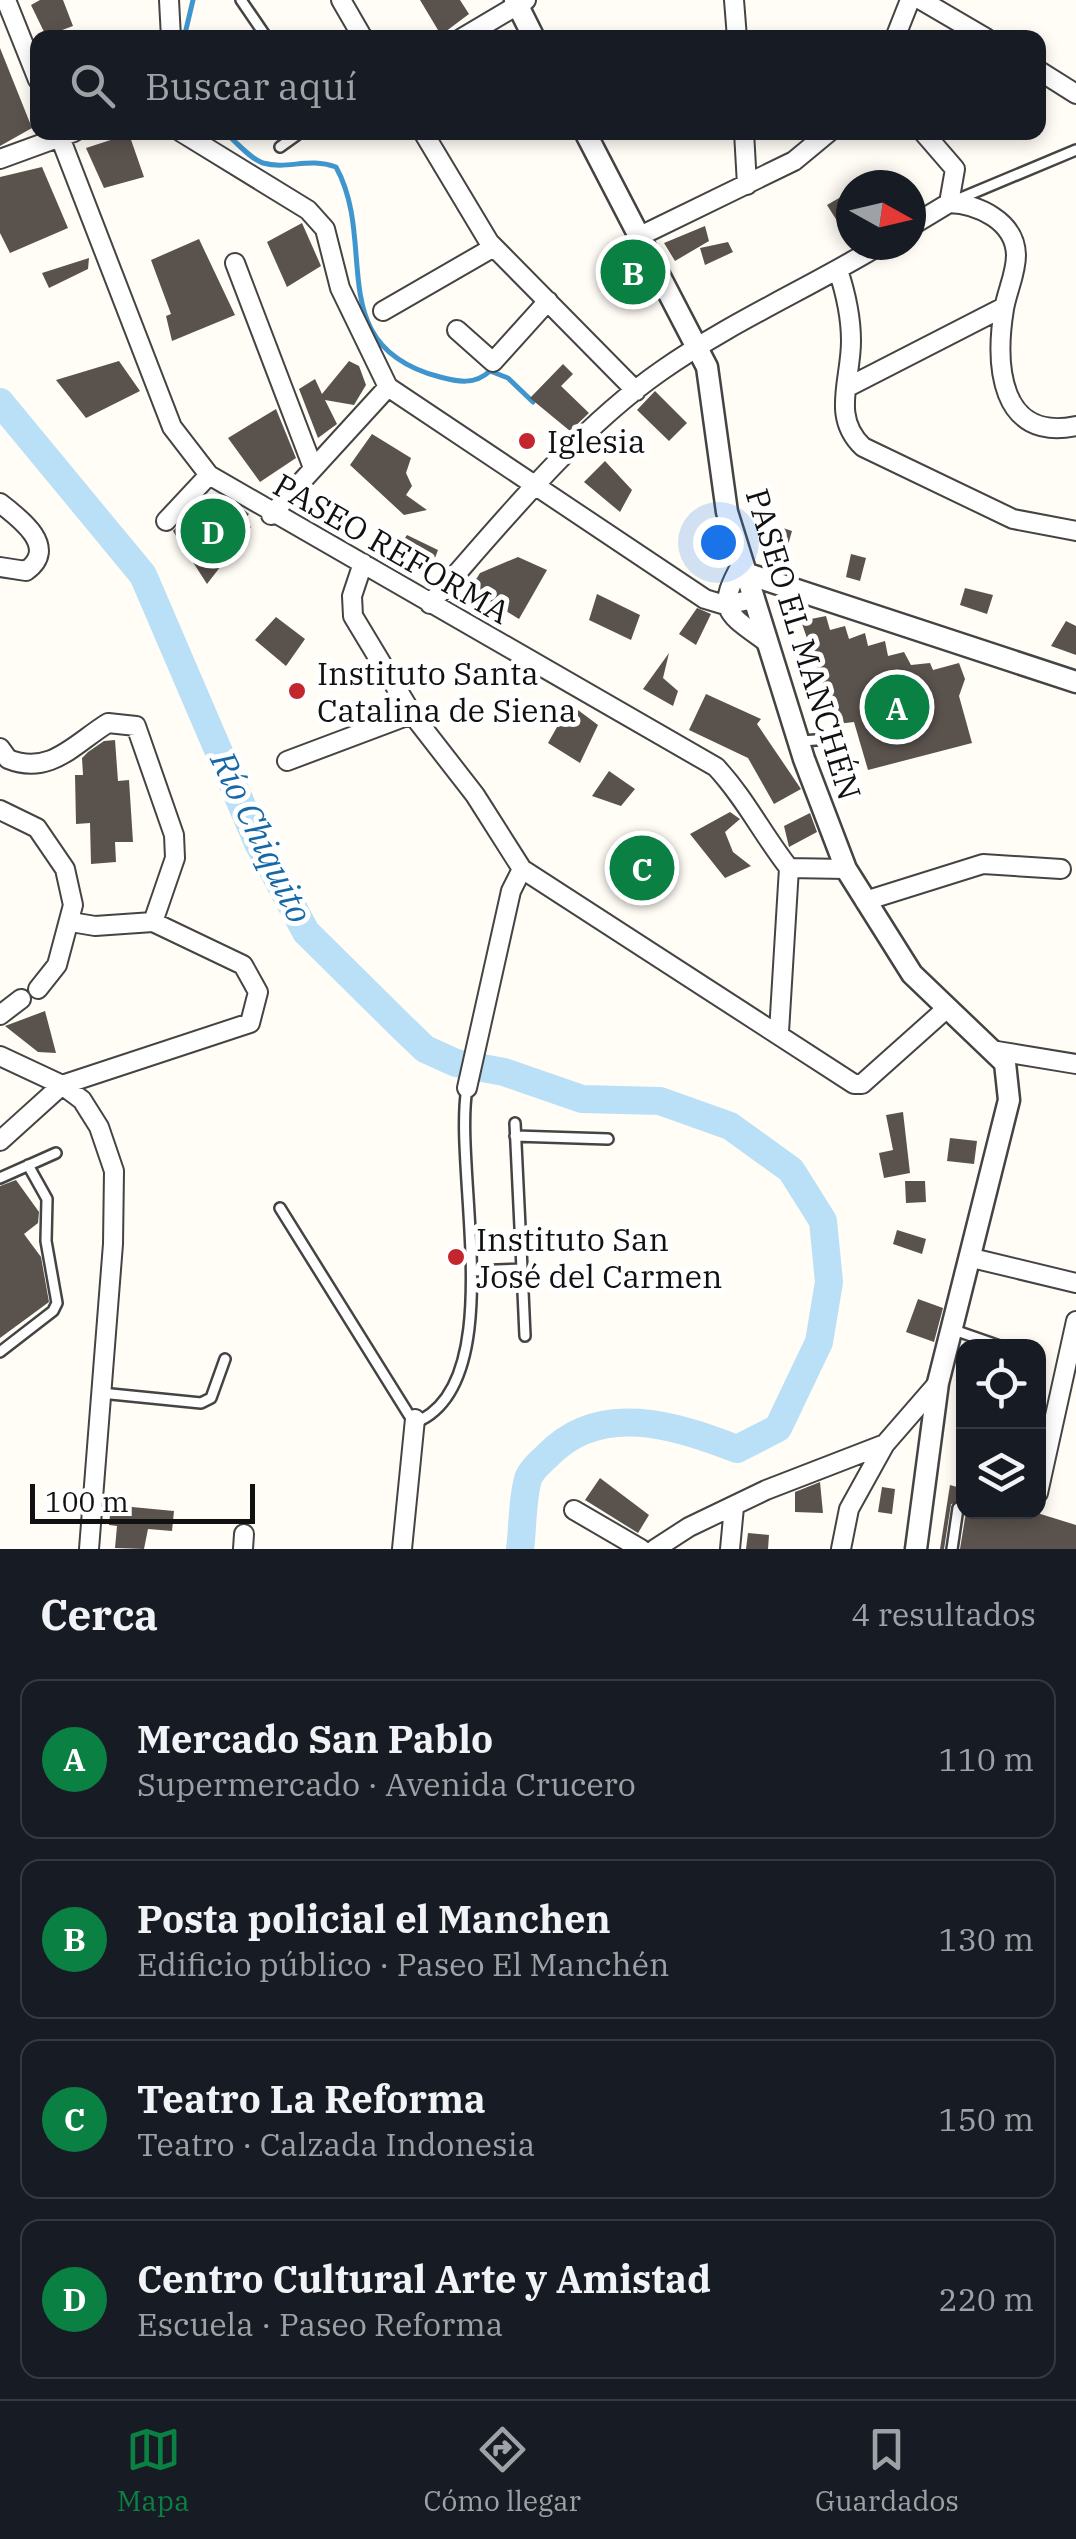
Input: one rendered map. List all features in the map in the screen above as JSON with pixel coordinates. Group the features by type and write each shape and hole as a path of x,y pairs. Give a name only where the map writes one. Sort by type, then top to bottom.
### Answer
{"street":[{"path":"6,0 30,60"},
{"path":"170,0 171,30"},
{"path":"341,0 358,30"},
{"path":"734,0 736,30"},
{"path":"898,30 910,0"},
{"path":"921,0 972,30"},
{"path":"474,30 519,1 531,30"},
{"path":"1046,75 1076,94"},
{"path":"0,159 49,140"},
{"name":"PASEO REFORMA","path":"66,140 172,427 209,476 716,767 736,788 762,834 789,868"},
{"path":"194,140 308,210 324,230 340,288 388,387 706,598 725,605 754,599"},
{"path":"428,140 494,247 636,391"},
{"name":"PASEO EL MANCHÉN","path":"590,140 706,367 728,512 798,742 846,869 912,974 946,1009 996,1050"},
{"path":"744,140 747,185"},
{"path":"638,237 794,161 820,140"},
{"path":"930,140 955,169 950,203"},
{"path":"926,217 950,203 972,204 1006,229 1016,252 1004,308 1005,394 1014,412 1029,423 1062,429 1076,426"},
{"path":"383,311 494,247"},
{"path":"430,604 536,486 636,391 699,348 855,260"},
{"path":"235,264 312,465"},
{"path":"838,270 849,304 852,339 846,388 848,432 864,447 1012,519 1076,531"},
{"path":"457,330 494,362 548,300"},
{"path":"846,388 1004,308"},
{"path":"271,515 312,465 388,387"},
{"path":"166,521 209,476"},
{"path":"0,503 35,534 40,552 36,564 26,572 0,567"},
{"path":"363,563 352,596 353,616 412,714 475,796 522,869 854,1084 862,1084 946,1009"},
{"path":"766,640 730,615 725,605 725,594 744,568 1076,682"},
{"path":"287,760 412,714"},
{"path":"0,748 8,759 39,766 59,759 108,723 136,726 174,835 175,858 153,922"},
{"path":"0,810 37,828 65,869 73,905 57,965 30,994 0,1014"},
{"path":"864,901 984,864 1061,869"},
{"path":"779,1032 789,868 846,869"},
{"path":"467,1088 511,891 522,869"},
{"path":"0,1141 62,1086 250,1024 258,992 243,964 153,922 95,926 71,922"},
{"path":"996,1050 1076,1064"},
{"path":"916,1549 938,1383 972,1258 1010,1087 1005,1062 996,1050"},
{"path":"0,1056 82,1100 99,1127 114,1171 89,1549"},
{"path":"972,1258 1076,1282"},
{"path":"1046,1457 1076,1320"},
{"path":"841,1549 849,1509 885,1444 938,1383"},
{"path":"402,1549 414,1419"},
{"path":"655,1549 688,1527 734,1506 885,1444"},
{"path":"730,1549 734,1506"},
{"path":"574,1510 642,1549"}],"lane":[{"path":"241,0 261,30"},
{"path":"280,147 290,140"},
{"path":"950,203 1076,150"},
{"path":"798,742 828,737 842,766"},
{"path":"280,1208 414,1419 428,1417 446,1403 462,1369 472,1271 467,1088"},
{"path":"514,1123 526,1336"},
{"path":"515,1136 608,1140"},
{"path":"0,1178 56,1153"},
{"path":"0,1352 53,1311 57,1303 46,1241 47,1198 28,1166"},
{"path":"472,1271 522,1268"},
{"path":"954,1330 980,1339"},
{"path":"101,1393 201,1404 211,1398 224,1359"},
{"path":"952,1549 956,1519"}],"building":[{"path":"40,0 63,0 73,26 43,30 31,5"},
{"path":"420,0 460,0 469,14 448,30 438,30"},
{"path":"0,48 30,129 0,146"},
{"path":"111,140 131,140 144,177 104,188 86,148"},
{"path":"42,167 68,228 10,253 0,233 0,177"},
{"path":"836,200 836,219 827,205"},
{"path":"302,223 321,266 287,287 267,242"},
{"path":"705,226 709,241 675,261 664,243"},
{"path":"199,239 235,315 172,341 166,316 171,314 151,260"},
{"path":"728,242 733,252 705,265 700,248"},
{"path":"89,258 88,269 49,288 42,273"},
{"path":"119,361 140,391 86,418 56,380"},
{"path":"349,361 359,366 366,385 354,405 325,400 337,424 318,438 299,389 315,379 322,394"},
{"path":"563,364 573,374 561,386 589,413 570,431 530,398"},
{"path":"655,391 687,423 669,441 637,410"},
{"path":"276,409 296,458 260,482 228,438"},
{"path":"372,434 411,458 406,473 412,486 406,495 427,510 404,515 350,465"},
{"path":"605,461 632,490 620,512 584,482"},
{"path":"204,498 214,507 223,498 244,510 249,514 244,520 251,527 207,584 173,531"},
{"path":"780,527 792,531 784,559 767,555"},
{"path":"407,535 438,550 429,574 389,561"},
{"path":"851,554 866,558 860,581 846,577"},
{"path":"518,557 547,570 519,619 470,589 480,573"},
{"path":"965,588 993,595 987,614 960,605"},
{"path":"597,594 640,615 631,640 589,620"},
{"path":"697,608 711,614 696,645 679,634"},
{"path":"826,616 830,630 845,626 849,639 865,633 868,646 885,641 888,656 904,652 911,665 930,663 933,670 959,663 965,679 959,696 972,743 868,770 854,722 837,724 801,621"},
{"path":"276,617 305,639 286,666 255,640"},
{"path":"1066,621 1076,626 1076,655 1051,646"},
{"path":"669,653 663,678 678,691 673,706 643,689"},
{"path":"706,694 761,719 757,724 801,789 774,804 748,758 689,730"},
{"path":"570,704 598,725 580,763 548,743"},
{"path":"115,740 118,781 129,780 133,842 115,842 116,862 91,864 90,823 76,824 75,775 83,775 82,758 88,752 104,741"},
{"path":"609,771 635,789 621,806 592,796"},
{"path":"730,812 740,819 725,832 733,852 751,866 725,878 690,834"},
{"path":"810,813 817,832 789,847 784,826"},
{"path":"45,1011 56,1053 38,1052 5,1026"},
{"path":"903,1112 910,1173 884,1178 879,1153 893,1150 886,1115"},
{"path":"950,1138 977,1141 974,1164 947,1161"},
{"path":"16,1180 39,1212 38,1223 24,1234 41,1257 49,1302 0,1338 0,1186"},
{"path":"905,1181 925,1181 926,1202 906,1203"},
{"path":"897,1230 926,1239 922,1254 893,1244"},
{"path":"918,1299 943,1308 934,1342 906,1332"},
{"path":"600,1478 649,1515 638,1533 585,1500"},
{"path":"820,1482 823,1513 795,1512 795,1492"},
{"path":"950,1485 956,1487 956,1503 951,1504 944,1549 940,1549"},
{"path":"882,1487 895,1489 892,1514 878,1512"},
{"path":"111,1505 174,1511 172,1531 148,1529 144,1549 115,1548 117,1526 109,1525"},
{"path":"1046,1516 1076,1525 1076,1549 960,1549 965,1519 1046,1519"},
{"path":"748,1533 769,1535 768,1549 746,1549"}],"waterway":[{"path":"186,30 193,0"},
{"path":"233,140 263,163 336,167 348,197 366,317 380,342 403,362 440,377 466,381 490,371 508,378 533,402"},
{"name":"Río Chiquito","path":"0,402 143,575 258,843 306,932 425,1049 456,1063 504,1072 582,1099 660,1101 730,1126 791,1170 823,1221 829,1282 819,1342 778,1428 737,1449 689,1432 639,1423 614,1423 569,1438 529,1476 520,1549"}],"place":[{"name":"Posta policial el Manchen","path":"633,272"},
{"name":"Iglesia","path":"527,441"},
{"name":"Centro Cultural Arte y Amistad","path":"213,531"},
{"name":"Instituto Santa Catalina de Siena","path":"297,691"},
{"name":"Mercado San Pablo","path":"897,707"},
{"name":"Teatro La Reforma","path":"642,868"},
{"name":"Instituto San José del Carmen","path":"456,1257"}]}
